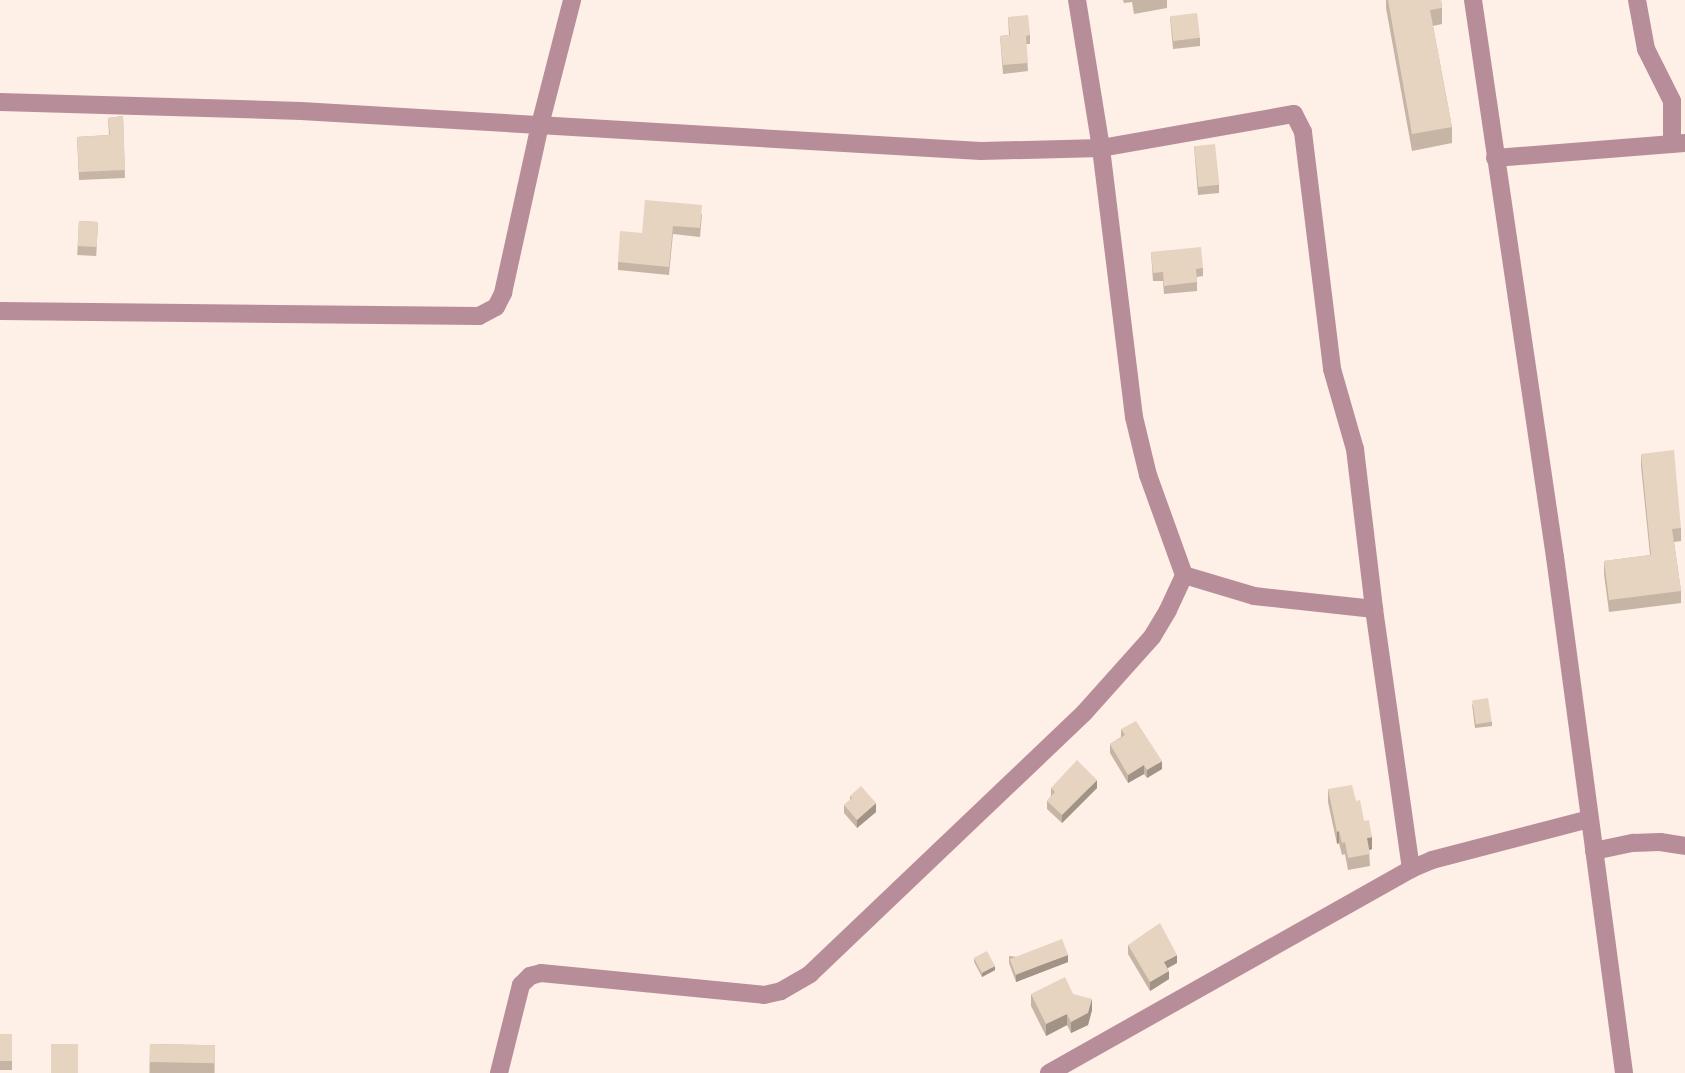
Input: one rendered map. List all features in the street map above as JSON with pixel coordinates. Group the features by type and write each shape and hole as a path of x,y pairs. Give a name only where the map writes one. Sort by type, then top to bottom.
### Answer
{"street":[{"path":"0,311 479,316 496,307 503,293 540,125 572,0"},
{"path":"499,1073 521,985 530,976 541,973 764,995 781,991 810,974 1084,713 1152,637 1184,575 1140,450 1101,148 1076,0"},
{"path":"1473,0 1555,557 1624,1073"},
{"path":"1495,158 1678,143 1672,101 1646,49 1637,0"},
{"path":"0,102 301,111 981,151 1101,148 1294,114 1303,132 1332,369 1355,449 1374,609 1411,869"},
{"path":"1184,575 1254,596 1374,609"},
{"path":"1049,1073 1411,869 1432,860 1589,819"},
{"path":"1594,851 1633,843 1660,842 1685,846"}],"building":[{"path":"1388,0 1441,0 1442,8 1430,10 1452,127 1412,134"},
{"path":"1197,13 1200,38 1173,41 1170,16"},
{"path":"1028,15 1028,63 1003,65 1000,36 1010,35 1008,17"},
{"path":"123,116 125,170 79,172 77,137 110,135 108,118"},
{"path":"1215,144 1219,185 1198,187 1194,146"},
{"path":"645,200 702,205 700,228 673,226 669,267 618,262 620,231 642,233"},
{"path":"79,221 98,222 97,247 78,246"},
{"path":"1201,247 1203,268 1196,269 1197,282 1164,286 1163,272 1153,273 1151,252"},
{"path":"1674,450 1681,528 1672,529 1681,591 1609,600 1604,561 1651,555 1641,454"},
{"path":"1488,698 1492,722 1476,724 1472,701"},
{"path":"1136,721 1162,761 1147,770 1144,765 1128,775 1110,744 1125,735 1121,729"},
{"path":"1077,760 1097,780 1062,815 1047,801 1055,792 1051,788"},
{"path":"1352,785 1356,801 1360,800 1364,821 1369,820 1372,837 1367,838 1370,854 1348,858 1345,842 1342,843 1339,831 1337,832 1328,789"},
{"path":"861,786 876,803 857,820 844,805"},
{"path":"1160,923 1177,955 1164,962 1169,971 1150,982 1128,945"},
{"path":"1062,939 1068,955 1016,975 1010,959"},
{"path":"987,951 995,966 982,973 974,958"},
{"path":"1065,977 1073,994 1092,999 1088,1013 1071,1022 1067,1014 1046,1024 1031,994"},
{"path":"0,1034 12,1034 12,1061 0,1061"},
{"path":"51,1044 78,1044 78,1073 51,1073"},
{"path":"150,1044 215,1045 215,1063 150,1062"}]}
